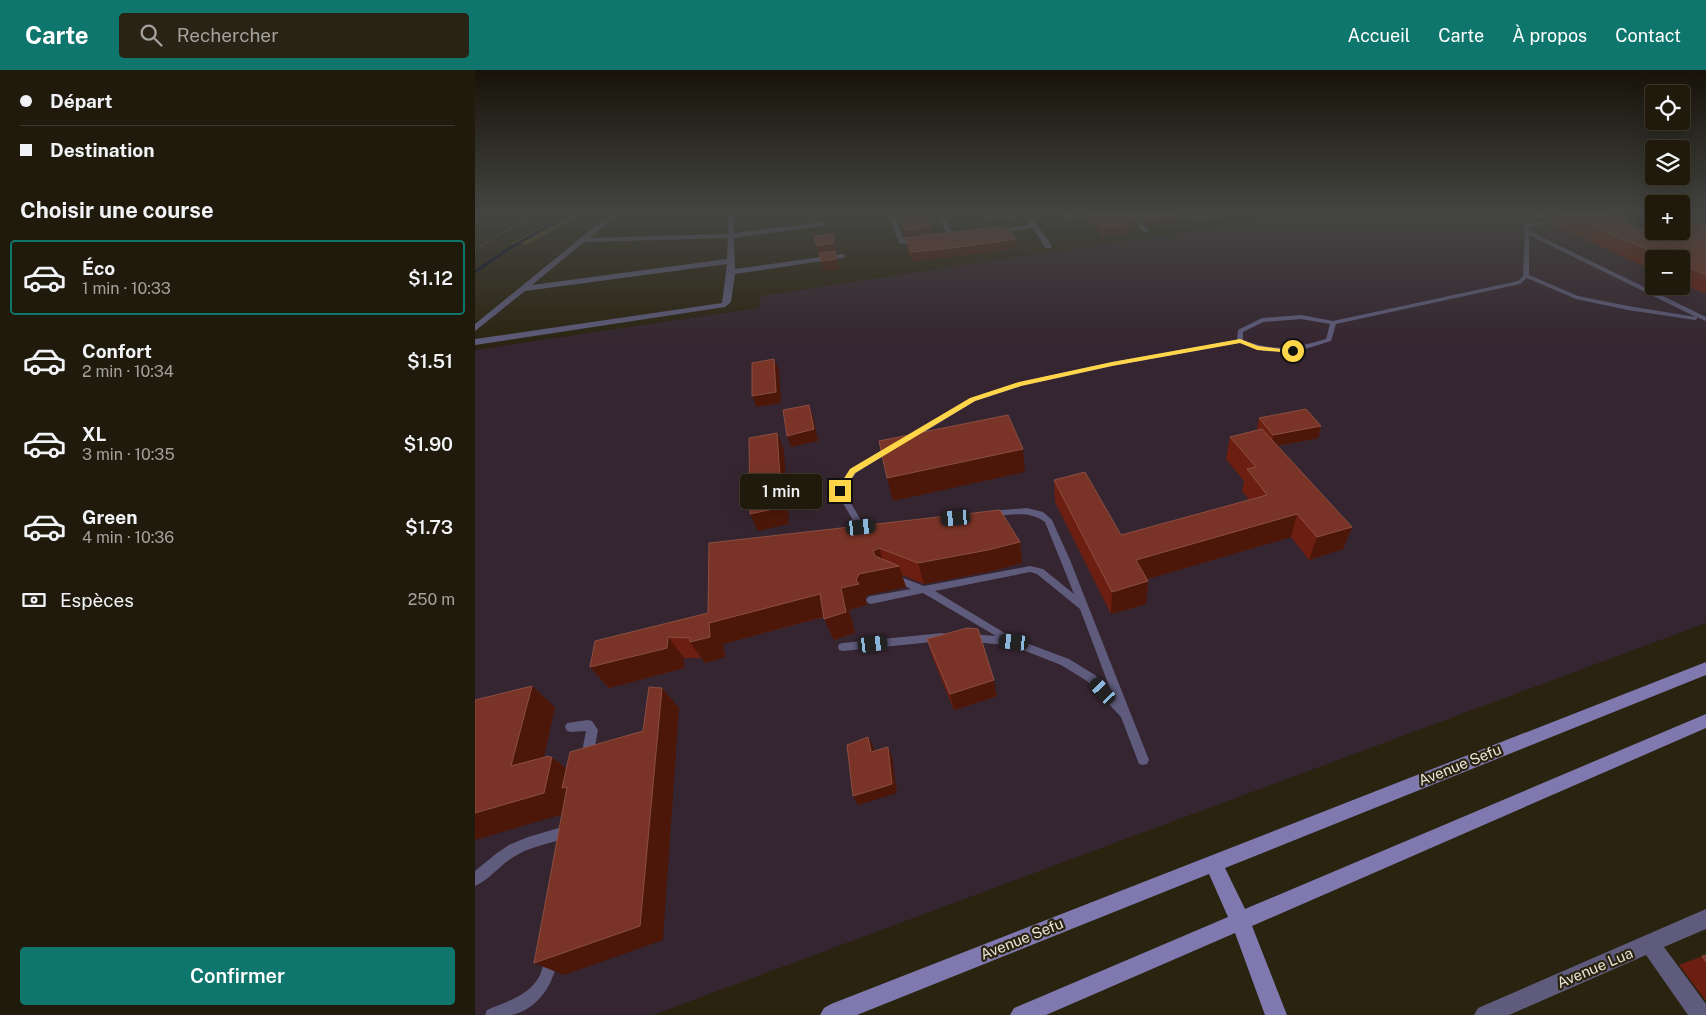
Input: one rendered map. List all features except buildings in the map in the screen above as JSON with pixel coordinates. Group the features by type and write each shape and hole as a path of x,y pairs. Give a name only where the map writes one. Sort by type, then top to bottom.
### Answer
{"main road":[{"name":"Avenue Sefu","path":"831,1015 1706,668"},
{"path":"1021,1015 1706,721"},
{"path":"1213,863 1276,1015"}],"street":[{"path":"475,328 557,259"},
{"path":"731,272 820,259"},
{"path":"475,342 720,306 727,302 731,272 730,261 521,288"},
{"name":"Avenue Lua","path":"1485,1015 1706,919"},
{"path":"1649,944 1701,1015"}],"lane":[{"path":"1240,341 1239,332 1262,320 1301,317 1333,323 1519,282 1526,276 1526,259"},
{"path":"1583,259 1706,319"},
{"path":"1526,276 1576,297 1628,308 1706,319"},
{"path":"886,524 861,527 840,491 853,471 973,400 1028,382 1112,364 1240,341 1257,348 1293,351 1329,340 1333,323"},
{"path":"979,516 1027,511 1040,514 1048,520 1143,760"},
{"path":"871,600 1030,569 1039,571 1084,607"},
{"path":"887,574 921,589 1014,642 1065,662 1091,678 1127,717"},
{"path":"843,647 954,637 1014,642"},
{"path":"571,727 587,725 592,730 585,766"},
{"path":"570,849 574,826"},
{"path":"475,879 505,854 523,845 574,826"},
{"path":"492,1015 528,1002 542,985 550,970 554,942"}],"shaded area":[{"path":"1006,259 1645,259 1645,295 1690,295 1690,259 1706,259 1706,623 653,1015 475,1015 475,350 759,308 761,296"}],"waterway":[{"path":"475,272 494,259"}],"route":[{"path":"840,491 853,471 973,400 1019,384 1112,364 1240,341 1257,348 1293,351"}]}
